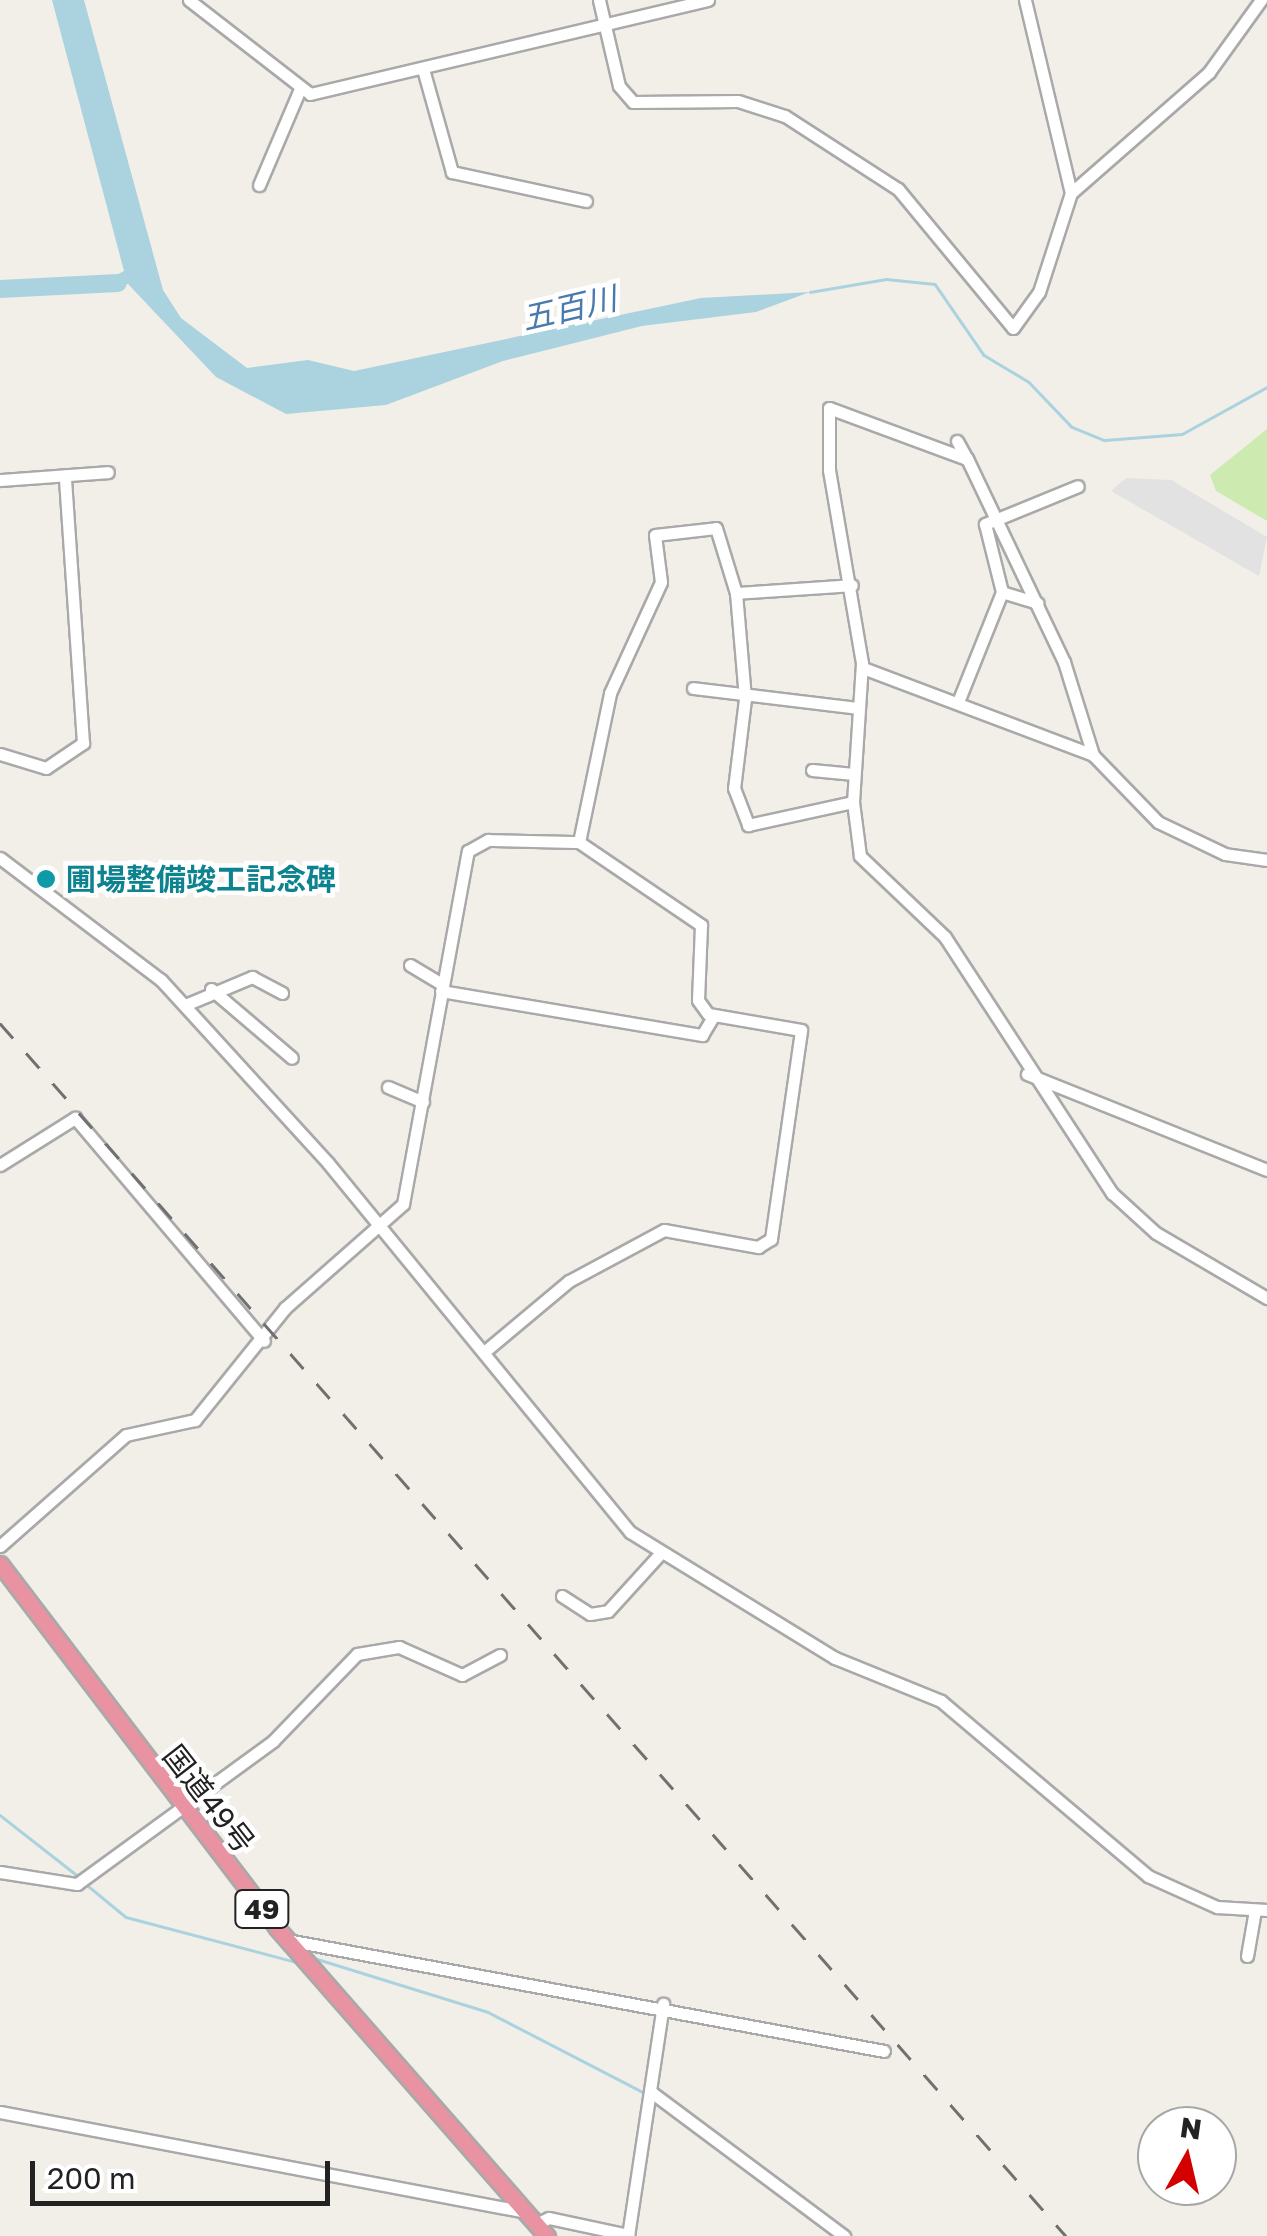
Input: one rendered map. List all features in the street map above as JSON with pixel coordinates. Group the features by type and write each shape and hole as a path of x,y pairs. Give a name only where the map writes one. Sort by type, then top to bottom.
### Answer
{"highway":[{"name":"国道49号","path":"0,1564 180,1806 287,1940 537,2224"}],"street":[{"path":"189,0 299,91 423,69 708,0"},
{"path":"599,0 619,86 633,102 738,101 796,123 898,189 1013,328 1040,292 1071,193 1025,0"},
{"path":"1071,193 1209,72 1261,0"},
{"path":"423,69 452,172 586,201"},
{"path":"259,185 299,91"},
{"path":"966,459 830,408 830,470 863,668 853,802 865,864 932,921 1026,1074 1124,1206 1267,1298"},
{"path":"958,440 1037,603 1093,755 1158,822 1226,854 1267,860"},
{"path":"0,480 108,472"},
{"path":"0,754 46,768 84,743 65,476"},
{"path":"958,702 1002,592 982,539 995,517 1078,486"},
{"path":"578,842 610,693 662,582 655,535 716,528 736,592 745,699 734,788 750,827 853,802"},
{"path":"736,592 852,585"},
{"path":"1002,592 1037,603"},
{"path":"863,668 1093,755"},
{"path":"693,688 745,699 858,708"},
{"path":"812,770 854,774"},
{"path":"0,1546 126,1435 195,1420 264,1341 285,1308 380,1228 406,1198 470,846 578,842 701,924 698,1000 713,1017"},
{"path":"0,858 109,932 185,1005 484,1352 620,1524 659,1555 835,1658 941,1701 1148,1876 1217,1907 1261,1910 1247,1956"},
{"path":"410,965 442,988 702,1035 713,1017"},
{"path":"185,1005 211,989 252,977 282,992"},
{"path":"211,989 292,1058"},
{"path":"484,1352 569,1281 664,1230 768,1243 802,1034 744,1013 713,1017"},
{"path":"1026,1074 1267,1170"},
{"path":"388,1087 422,1102"},
{"path":"0,1165 76,1118 264,1341"},
{"path":"562,1596 590,1614 608,1611 659,1555"},
{"path":"0,1872 78,1884 273,1741 357,1654 398,1647 462,1675 500,1655"},
{"path":"287,1940 663,2004 884,2050"},
{"path":"0,2112 537,2224 549,2218 628,2236 663,2004"},
{"path":"650,2092 844,2236"}],"green space":[{"path":"1267,429 1267,521 1216,491 1210,475"}],"shaded area":[{"path":"1126,478 1171,480 1267,537 1259,576 1111,491"}],"water":[{"path":"52,0 84,0 163,290 181,318 247,368 308,360 354,371 701,298 810,292 756,312 642,326 503,361 386,405 286,414 216,377 128,284 96,286 124,271"}],"waterway":[{"name":"五百川","path":"810,292 886,279 935,284 984,355 1029,382 1072,427 1105,440 1182,434 1267,387"},
{"path":"0,289 118,283"},
{"path":"0,1815 78,1876"},
{"path":"87,1885 126,1917 296,1962"},
{"path":"314,1958 488,2012 647,2094"},
{"path":"756,2178 770,2188"}],"railway":[{"path":"0,1023 1066,2236"}],"place":[{"name":"圃場整備竣工記念碑","path":"46,879"}]}
